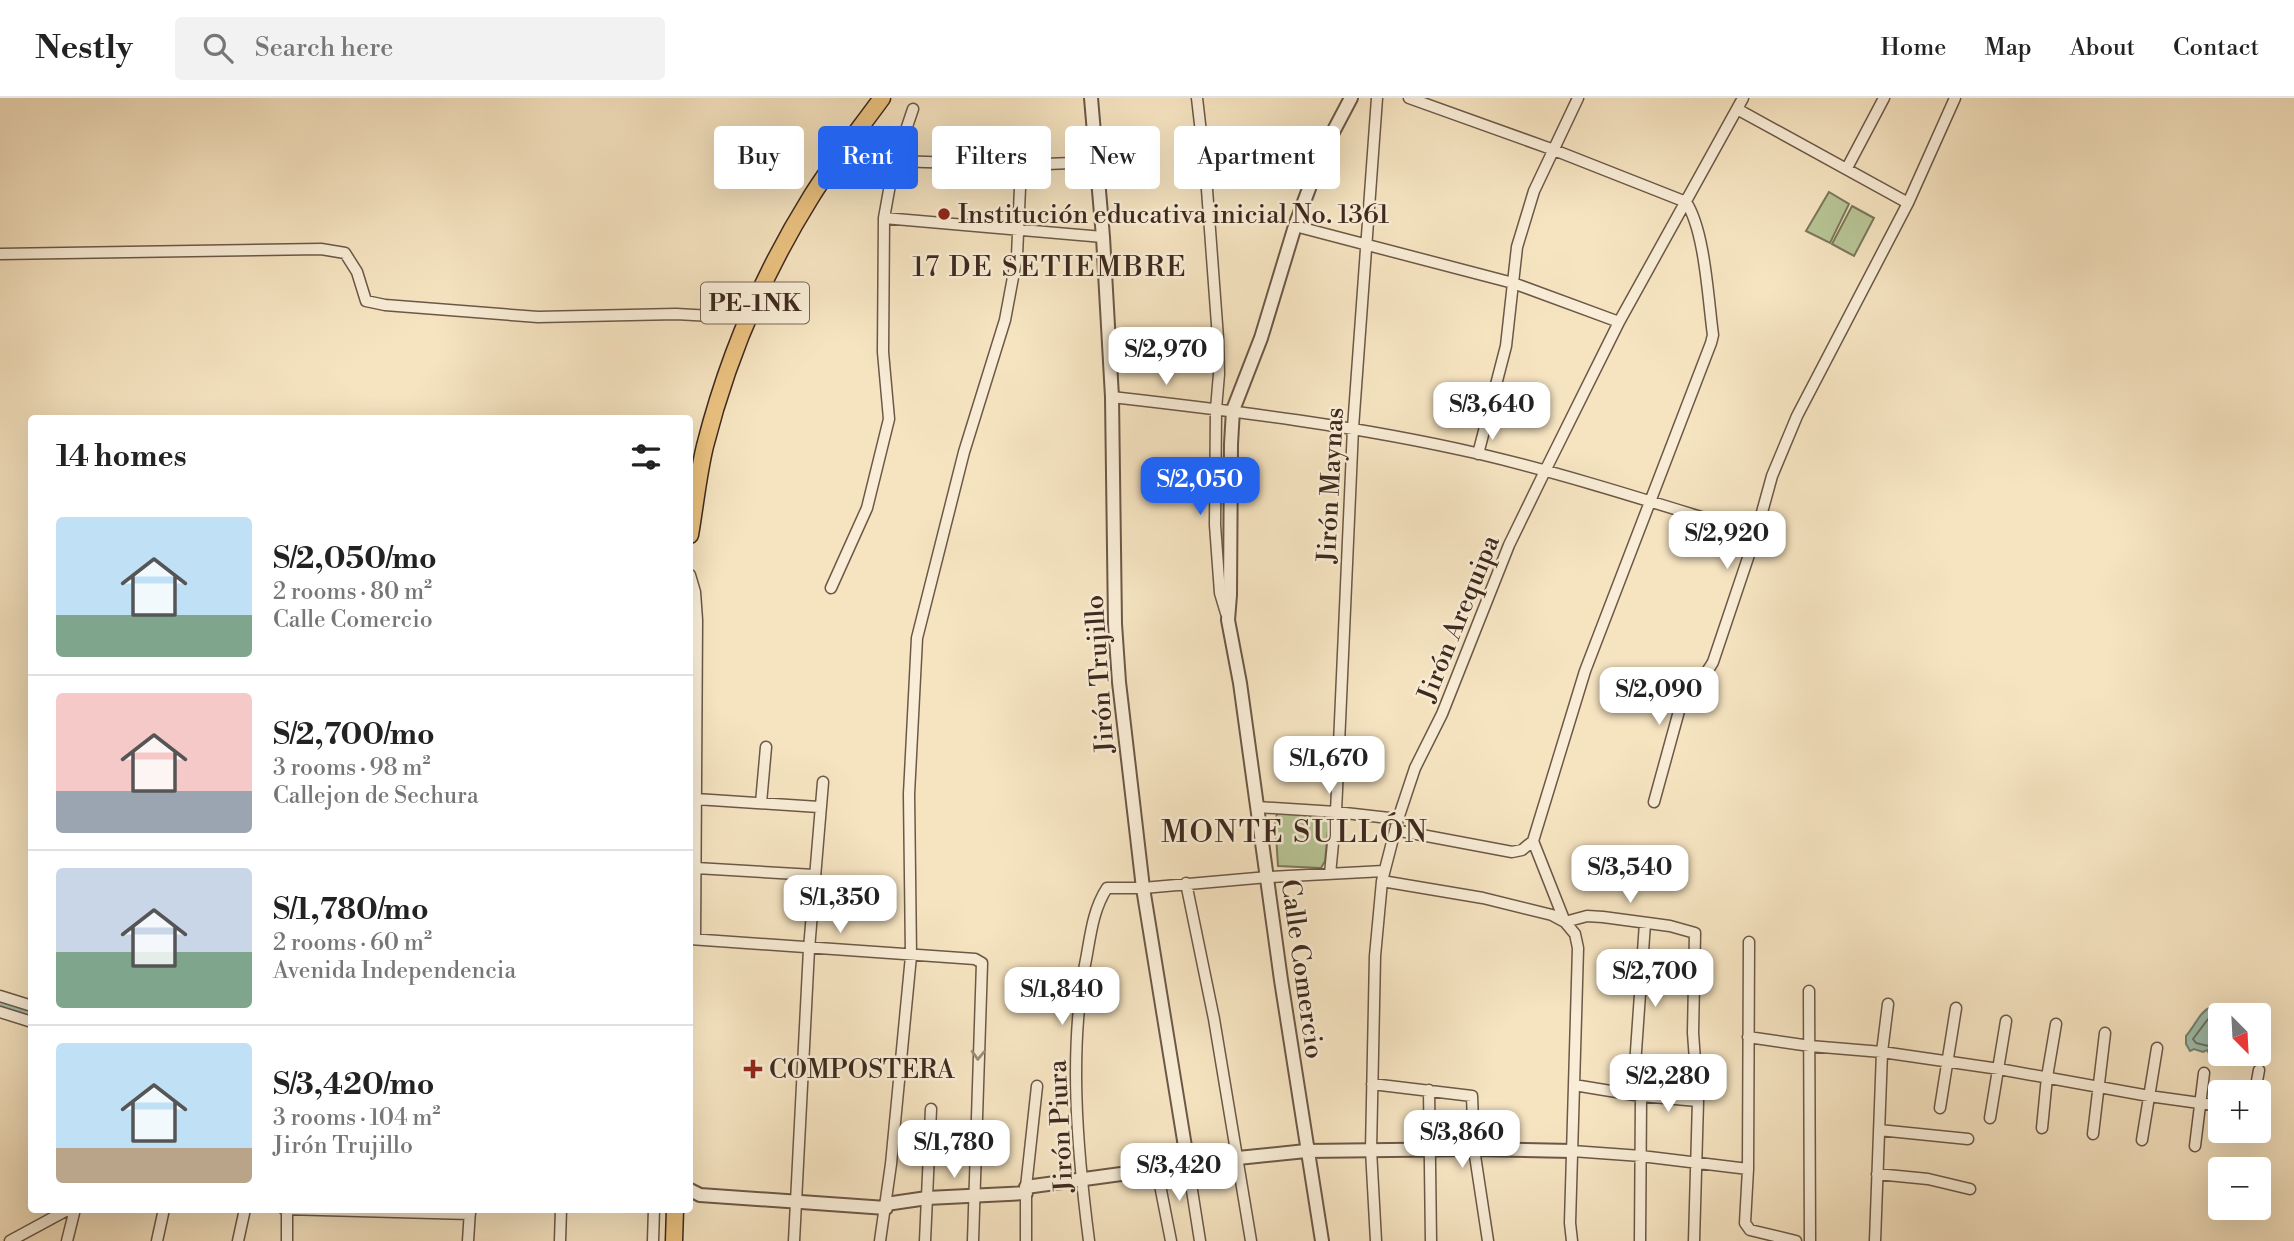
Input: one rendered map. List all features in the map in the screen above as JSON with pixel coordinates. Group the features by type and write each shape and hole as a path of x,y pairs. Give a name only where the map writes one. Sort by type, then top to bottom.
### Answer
{"main road":[{"name":"PE-1NK","path":"693,517 705,447 725,377 748,318 771,269 812,195 882,98"},
{"path":"674,1213 674,1241"}],"street":[{"name":"Jirón Trujillo","path":"1091,98 1094,126"},
{"name":"Calle Comercio","path":"1197,98 1206,176 1218,338 1216,560 1220,593 1240,683 1306,1151 1322,1241"},
{"name":"Calle Comercio","path":"1228,620 1233,410 1261,338 1295,226 1323,151 1352,98"},
{"name":"Jirón Maynas","path":"1330,874 1336,812 1353,428 1377,98"},
{"path":"1395,830 1512,852 1522,850 1533,841 1585,671 1713,335 1697,225 1686,202 1554,150 1409,98"},
{"path":"1478,454 1506,346 1517,247 1534,191 1578,98"},
{"name":"Jirón Arequipa","path":"1376,1241 1371,1150 1375,956 1383,876 1398,819 1415,768 1442,714 1509,545 1619,322 1743,98"},
{"path":"1847,168 1884,98"},
{"path":"1654,802 1679,712 1685,699 1706,675 1713,662 1756,534 1772,476 1797,416 1908,203 1955,98"},
{"path":"907,126 913,108"},
{"path":"1737,109 1908,203"},
{"path":"831,588 867,508 889,419 883,352 884,218 890,189"},
{"path":"880,1241 886,1206 911,956 909,794 917,638 964,452 1006,320 1020,230 1021,189"},
{"name":"Jirón Trujillo","path":"1099,189 1112,397 1115,624 1119,681 1143,888 1200,1241"},
{"path":"884,218 1103,237"},
{"path":"1295,226 1513,283 1619,322"},
{"path":"0,254 321,248 345,253 357,272 366,301 385,305 538,317 677,314 748,318"},
{"path":"1112,397 1233,410 1353,428 1478,454 1545,471 1756,534"},
{"path":"693,585 697,620 696,868 693,921"},
{"path":"761,803 766,747"},
{"path":"794,1241 809,948 823,782"},
{"path":"696,799 820,807"},
{"path":"1256,807 1398,819"},
{"path":"1533,841 1566,922 1575,934 1578,948 1570,1223 1572,1241"},
{"path":"696,868 814,875"},
{"path":"1143,888 1268,877 1330,874 1383,876 1552,915 1566,922 1587,916 1645,923 1695,933 1693,1033 1698,1101 1694,1241"},
{"path":"1186,883 1213,1019 1251,1241"},
{"name":"Jirón Piura","path":"1089,1241 1081,1180 1077,1035 1080,985 1099,900 1107,888 1143,888"},
{"path":"1640,1241 1641,1156 1637,1095 1645,923"},
{"path":"693,939 975,959 982,963 973,1241"},
{"path":"1749,942 1748,1169 1745,1223 1750,1230 1796,1241"},
{"path":"1809,991 1810,1241"},
{"path":"0,996 28,1005"},
{"path":"1875,1241 1882,1052 1888,1004"},
{"path":"1940,1108 1956,1008"},
{"path":"0,1012 28,1021"},
{"path":"1990,1118 2006,1021"},
{"path":"2042,1128 2056,1024"},
{"path":"2093,1134 2105,1032"},
{"path":"1748,1037 1882,1052 2208,1104"},
{"path":"2142,1140 2157,1048"},
{"path":"2257,1080 2259,1070"},
{"path":"2195,1146 2204,1073"},
{"path":"1372,1084 1472,1096 1474,1149 1488,1241"},
{"path":"1574,1085 1698,1101"},
{"path":"1026,1241 1026,1190 1037,1086"},
{"path":"1429,1090 1431,1241"},
{"path":"925,1241 931,1109"},
{"path":"1879,1130 1968,1139"},
{"path":"693,1194 797,1203 886,1206 927,1198 1026,1190 1238,1158 1306,1151 1572,1151 1748,1169"},
{"path":"1157,1170 1171,1241"},
{"path":"1877,1174 1928,1178 1970,1189"},
{"path":"10,1241 62,1213"},
{"path":"67,1241 74,1213"},
{"path":"157,1241 163,1213"},
{"path":"238,1241 244,1213"},
{"path":"286,1213 287,1241"},
{"path":"468,1241 470,1213"},
{"path":"560,1241 561,1213"},
{"path":"653,1241 654,1213"}],"shaded area":[{"path":"1829,192 1849,204 1830,243 1806,231"},
{"path":"1852,206 1874,218 1854,256 1832,244"},
{"path":"1278,812 1322,814 1329,820 1325,861 1321,868 1278,866 1275,819"}],"water":[{"path":"2207,1009 2208,1052 2194,1049 2190,1051 2186,1036"}],"waterway":[{"path":"0,1005 28,1014"}],"place":[{"name":"Institución educativa inicial No. 1361","path":"944,214"},
{"name":"COMPOSTERA","path":"753,1069"}],"district":[{"name":"17 DE SETIEMBRE","path":"1050,266"},
{"name":"MONTE SULLÓN","path":"1295,832"}]}
